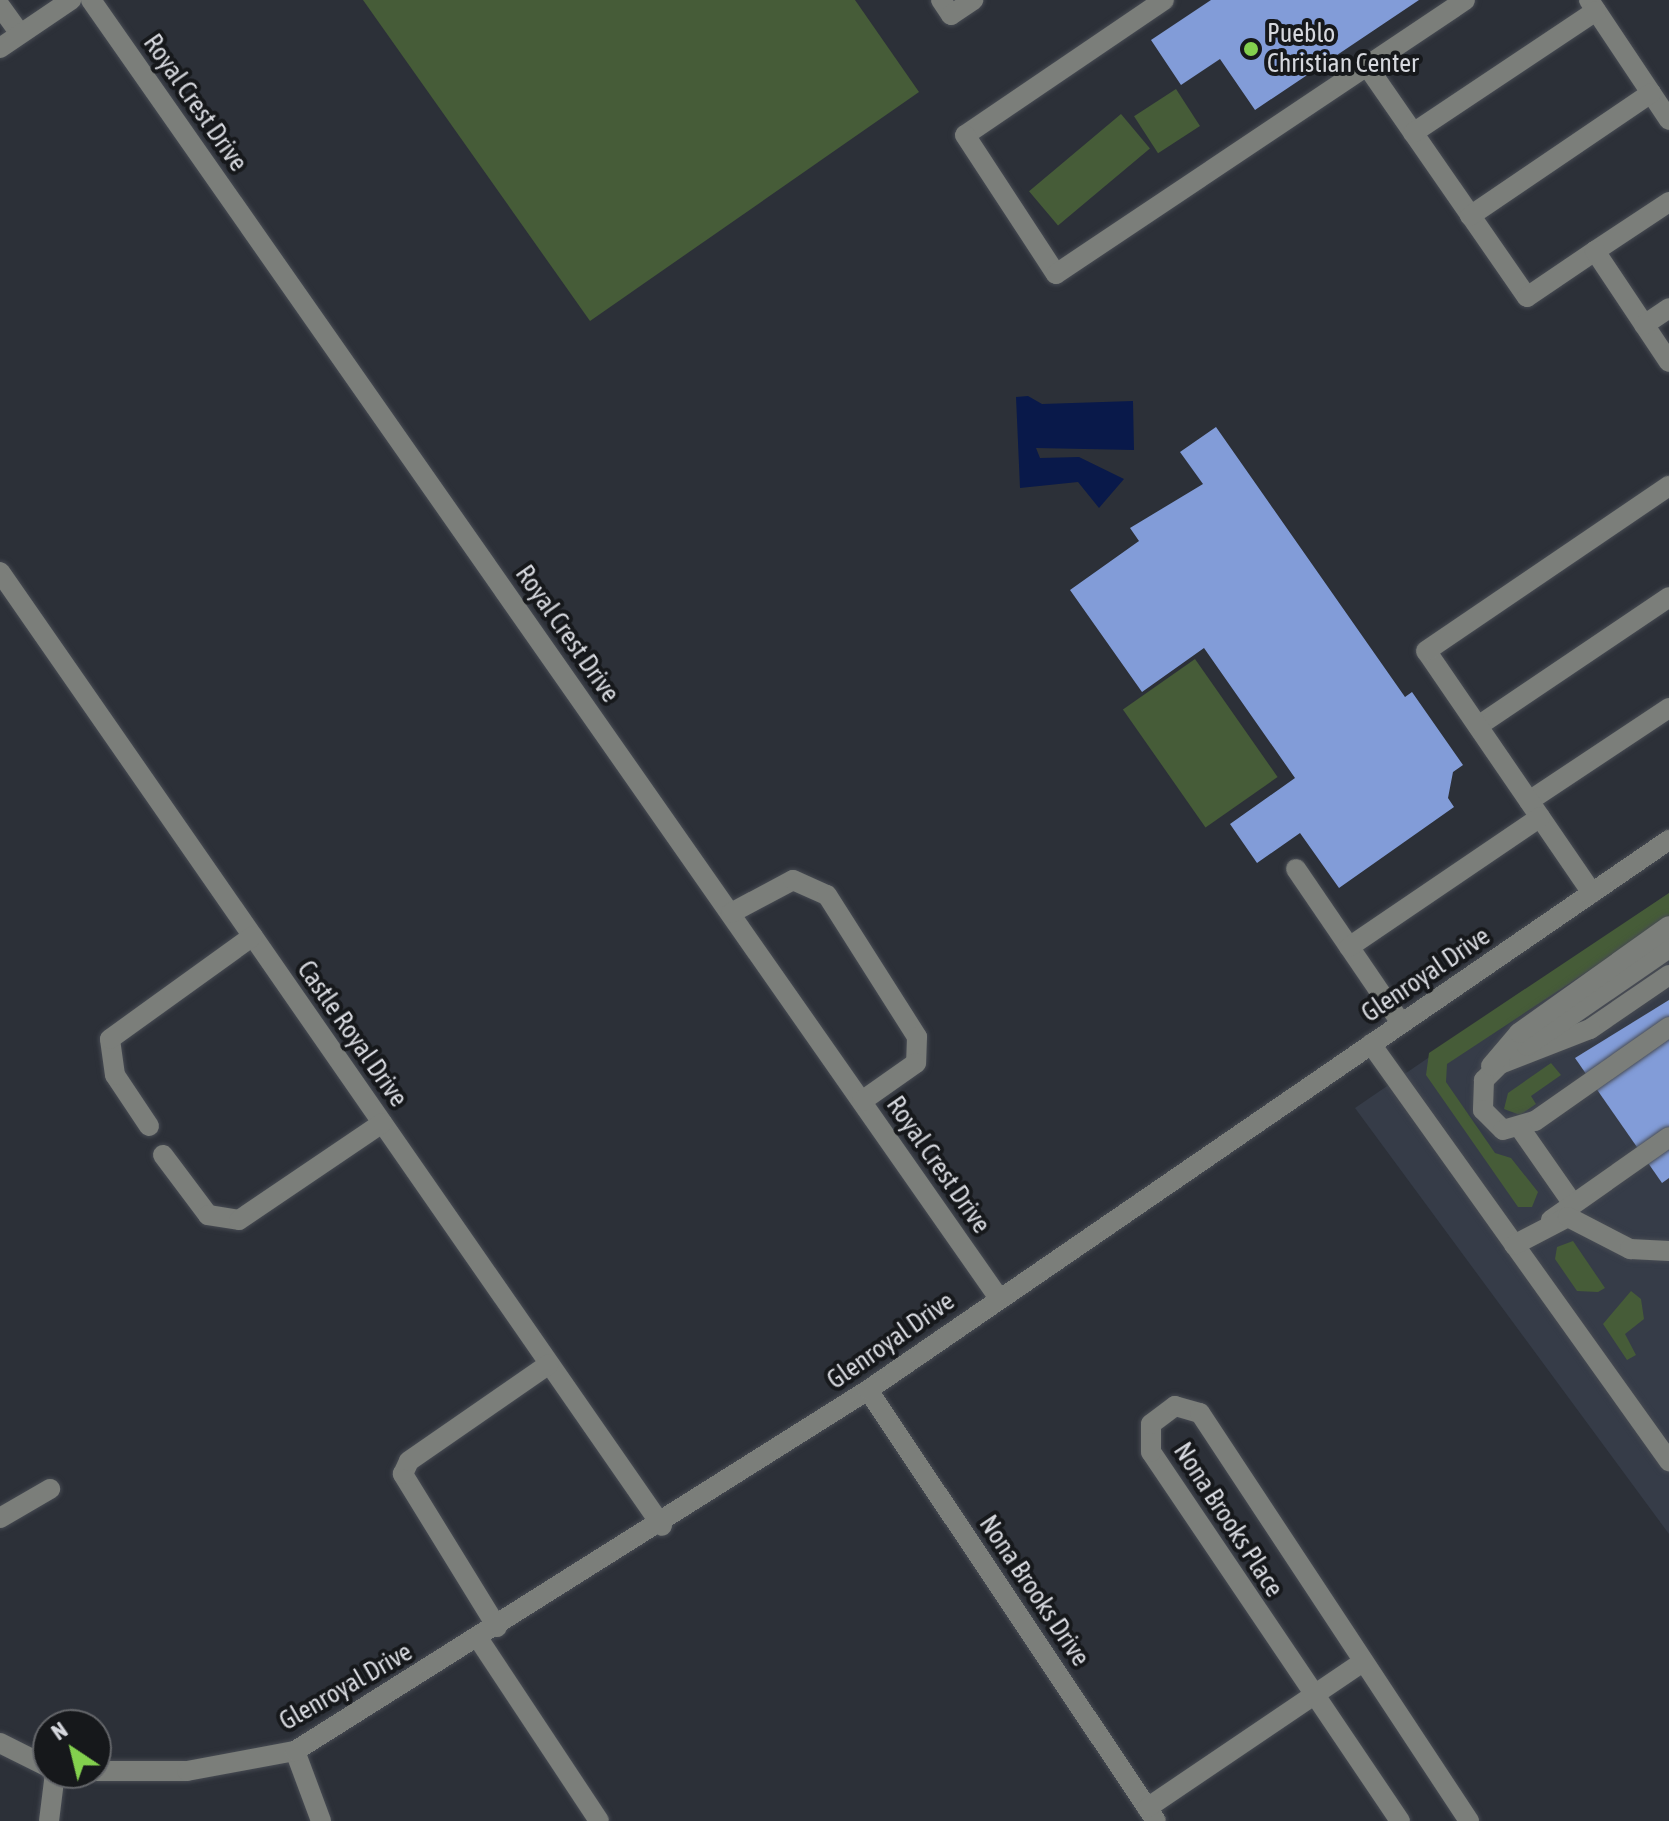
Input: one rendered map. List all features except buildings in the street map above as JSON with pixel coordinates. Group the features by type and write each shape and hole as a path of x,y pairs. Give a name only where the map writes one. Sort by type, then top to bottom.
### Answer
{"street":[{"path":"0,48 71,0"},
{"name":"Royal Crest Drive","path":"91,0 999,1298"},
{"path":"941,0 951,15 973,0"},
{"path":"1164,0 965,135 1056,274 1465,0"},
{"path":"1413,133 1592,5 1669,120"},
{"path":"0,6 20,34"},
{"path":"1367,66 1527,297 1669,202"},
{"path":"1470,216 1651,93"},
{"path":"1595,251 1669,362"},
{"path":"1644,325 1669,308"},
{"path":"1592,893 1426,651 1669,486"},
{"name":"Castle Royal Drive","path":"0,572 662,1526"},
{"path":"1478,726 1669,597"},
{"path":"1349,947 1669,708"},
{"name":"Glenroyal Drive","path":"112,1771 187,1771 295,1751 662,1526 868,1390 1669,840"},
{"path":"1296,869 1401,1023"},
{"path":"731,913 793,880 827,895 917,1037 916,1063 862,1101"},
{"path":"1669,926 1519,1033 1484,1080 1479,1095 1492,1124 1520,1128 1669,1027"},
{"path":"149,1126 115,1075 110,1039 253,936"},
{"path":"1484,1080 1500,1064 1669,948"},
{"path":"1500,1064 1590,1029 1669,975"},
{"path":"1371,1044 1669,1461"},
{"path":"163,1155 208,1215 239,1220 382,1123"},
{"path":"1520,1128 1573,1204"},
{"path":"1514,1245 1669,1137"},
{"path":"1549,1222 1568,1217 1630,1249 1669,1251"},
{"path":"497,1627 403,1474 409,1461 549,1364"},
{"name":"Nona Brooks Drive","path":"868,1390 1151,1814"},
{"name":"Nona Brooks Place","path":"1400,1821 1151,1452 1151,1424 1175,1406 1200,1413 1469,1821"},
{"path":"0,1518 50,1489"},
{"path":"478,1638 599,1821"},
{"path":"1151,1814 1314,1694 1363,1662"},
{"path":"0,1743 32,1759"},
{"path":"295,1751 321,1821"},
{"path":"49,1821 53,1789"}],"shaded area":[{"path":"1669,893 1669,1534 1355,1108"}],"green space":[{"path":"363,0 855,0 919,92 590,321"},
{"path":"1176,89 1200,126 1158,153 1134,116"},
{"path":"1121,114 1150,148 1058,226 1029,191"},
{"path":"1195,659 1278,777 1206,827 1123,709"},
{"path":"1669,893 1669,918 1447,1064 1446,1082 1495,1153 1511,1158 1538,1192 1532,1207 1518,1207 1426,1075 1429,1053"},
{"path":"1551,1063 1561,1075 1531,1096 1536,1104 1520,1115 1504,1109 1508,1093"},
{"path":"1573,1241 1605,1288 1598,1292 1577,1291 1555,1259 1557,1247"},
{"path":"1631,1291 1641,1299 1644,1319 1625,1334 1636,1355 1627,1360 1603,1324"}],"water":[{"path":"1028,396 1042,404 1133,401 1134,450 1036,448 1040,458 1079,457 1124,479 1099,508 1078,482 1020,488 1016,397"}],"place":[{"name":"Pueblo Christian Center","path":"1251,49"}]}
